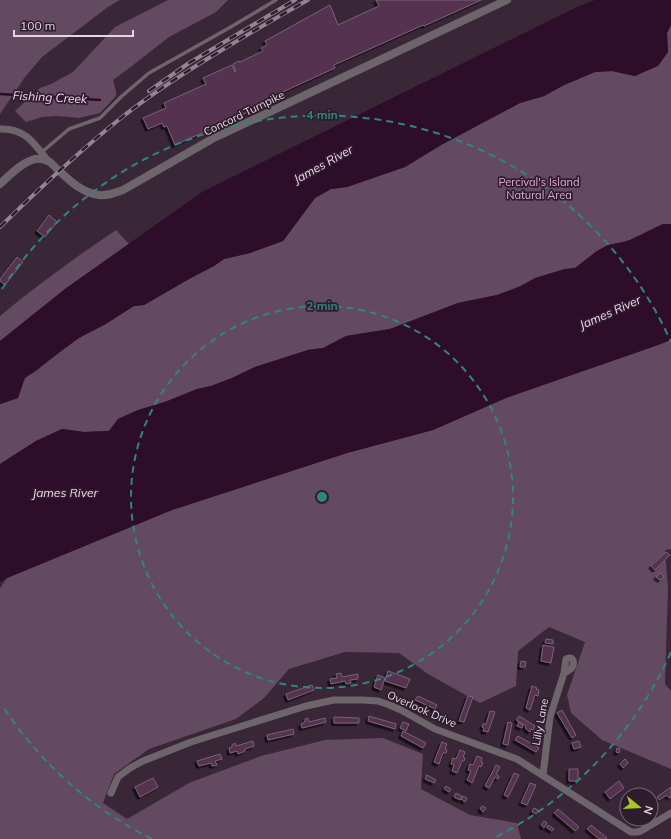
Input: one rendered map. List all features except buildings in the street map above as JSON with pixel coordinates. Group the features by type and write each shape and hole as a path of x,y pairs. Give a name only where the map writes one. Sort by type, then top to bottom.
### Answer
{"street":[{"name":"Concord Turnpike","path":"48,161 82,190 92,194 111,194 123,190 212,139 507,0"},
{"path":"0,129 8,129 21,133 32,140 48,161"},
{"path":"0,184 13,172 33,160 38,159 48,161"},
{"name":"Lilly Lane","path":"542,775 550,717 564,673"},
{"name":"Overlook Drive","path":"111,793 118,778 130,768 143,761 192,742 293,710 334,700 348,699 378,701 387,704 435,728 517,759 635,836 671,812"}],"lane":[{"path":"42,152 69,129 100,118 122,96 150,73 276,0"}],"green space":[{"path":"0,0 120,0 108,7 42,57 25,77 0,114"},
{"path":"168,0 228,0 216,12 169,37 113,80 116,96 100,113 79,118 58,116 42,117 26,122 15,111 40,88 73,72 115,27"},
{"name":"Percival's Island Natural Area","path":"671,25 671,224 663,224 630,240 608,245 597,251 575,268 565,269 535,278 521,286 497,295 458,303 390,329 346,336 323,348 308,350 255,367 211,386 197,389 165,402 138,410 118,419 109,431 84,432 62,429 36,441 0,464 0,404 18,398 24,378 35,372 72,342 134,306 144,305 224,259 250,253 283,241 315,198 331,189 347,187 405,167 441,145 520,103 544,96 564,85 595,72 612,71 635,76 668,52 667,33"},
{"path":"116,230 129,244 65,289 0,341 0,316 86,250"},
{"path":"671,340 671,549 665,550 668,588 665,684 671,691 671,769 602,740 571,713 567,695 585,642 549,627 518,651 516,686 480,703 428,674 399,653 345,652 289,669 264,698 236,719 149,749 114,774 103,803 127,819 189,783 261,756 325,740 383,738 423,754 421,789 470,815 517,823 521,839 0,839 0,588 7,578 172,510 347,453 433,430 506,398"}],"water":[{"name":"James River","path":"595,0 671,0 671,25 667,33 668,52 658,66 635,76 612,71 595,72 564,85 544,96 520,103 441,145 405,167 347,187 331,189 315,198 283,241 250,253 224,259 144,305 134,306 106,324 79,338 25,378 18,398 0,404 0,341 65,289 202,192 579,6"},
{"name":"James River","path":"663,224 671,224 671,340 506,398 433,430 347,453 172,510 0,582 0,464 36,441 62,429 84,432 109,431 118,419 138,410 165,402 197,389 211,386 255,367 308,350 323,348 346,336 390,329 458,303 497,295 521,286 535,278 565,269 575,268 597,251 608,245 630,240"}],"waterway":[{"name":"Fishing Creek","path":"0,94 100,100"}],"railway":[{"path":"149,91 189,63 295,0"},
{"path":"0,227 74,157 144,101 205,61 308,0"}]}
